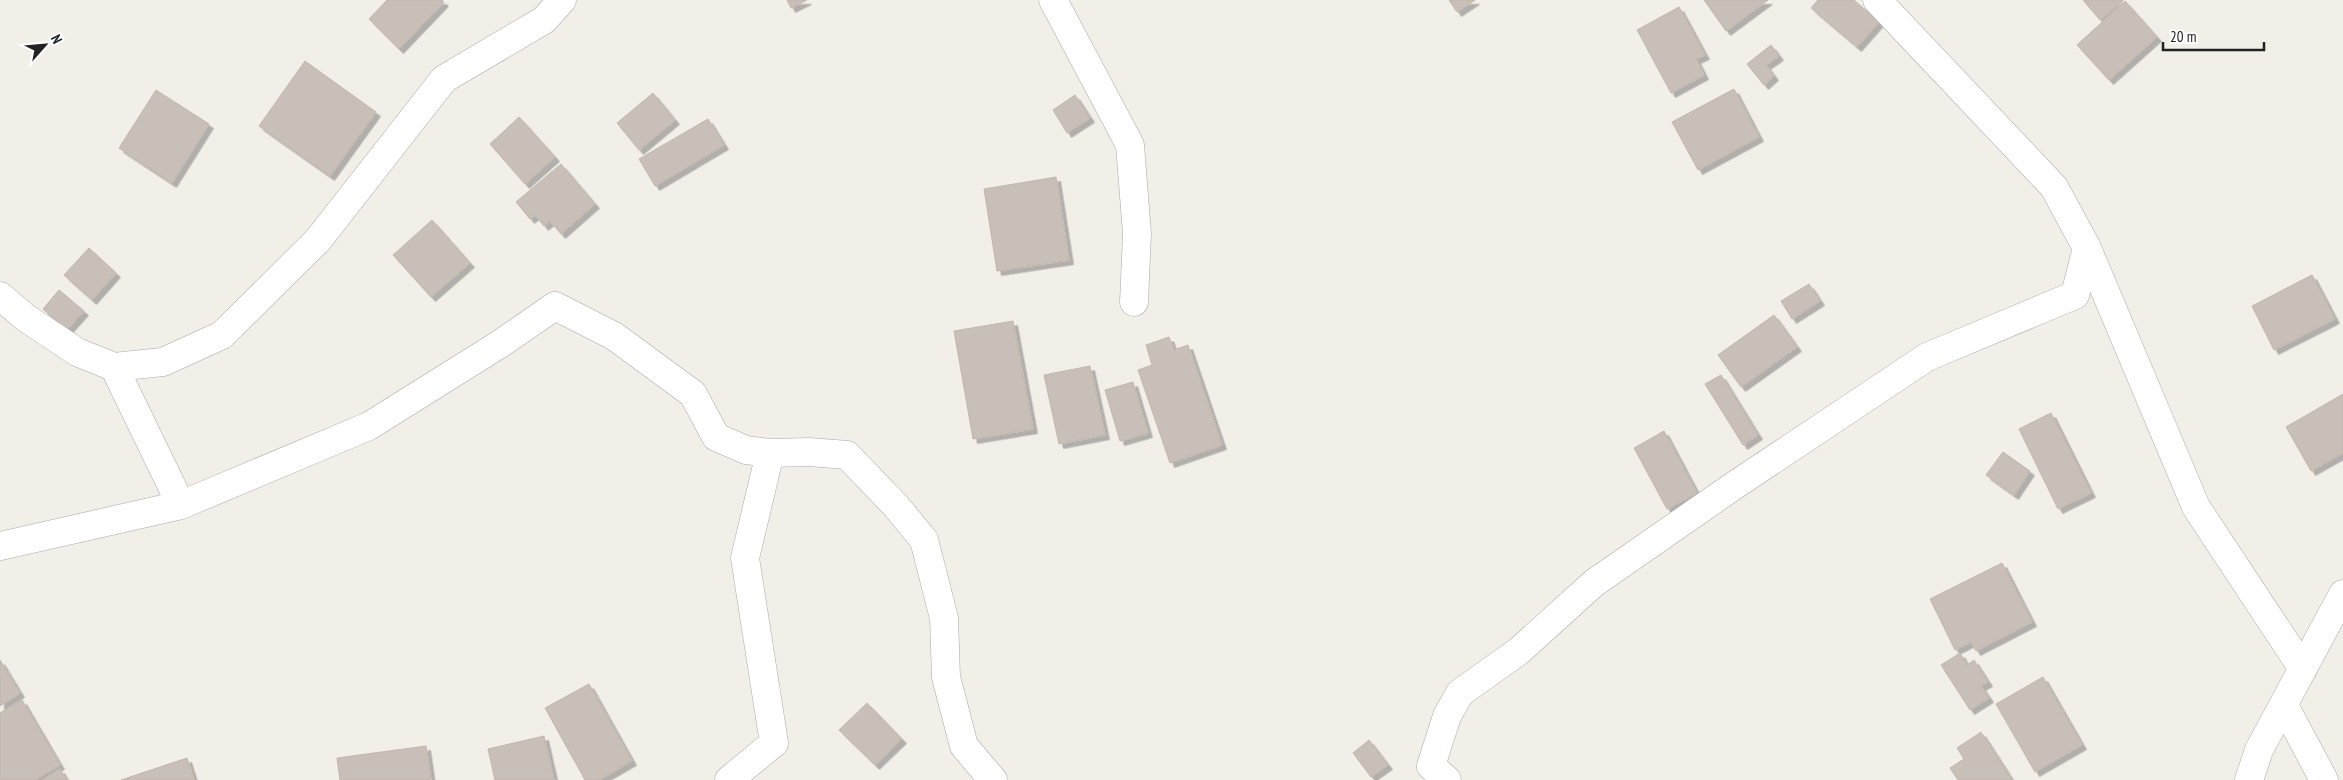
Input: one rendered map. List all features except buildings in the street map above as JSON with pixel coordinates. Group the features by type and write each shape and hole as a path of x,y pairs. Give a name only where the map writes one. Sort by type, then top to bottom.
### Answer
{"street":[{"path":"0,296 26,318 77,352 114,367 163,362 222,335 318,240 444,79 544,20 562,0"},
{"path":"1053,0 1130,145 1137,234 1134,302"},
{"path":"1878,0 2054,188 2088,248 2196,507 2303,669"},
{"path":"1447,780 1431,766 1447,716 1460,693 1519,651 1594,583 1735,485 1927,357 2075,295 2088,248"},
{"path":"0,546 181,505 369,426 500,344 555,306 614,336 693,394 716,437 746,450 770,453 809,452 847,455 896,506 924,540 944,618 946,677 964,746 993,780"},
{"path":"114,367 181,505"},
{"path":"729,780 774,743 745,558 770,453"},
{"path":"2249,780 2259,750 2343,594"},
{"path":"2284,705 2324,780"}]}
